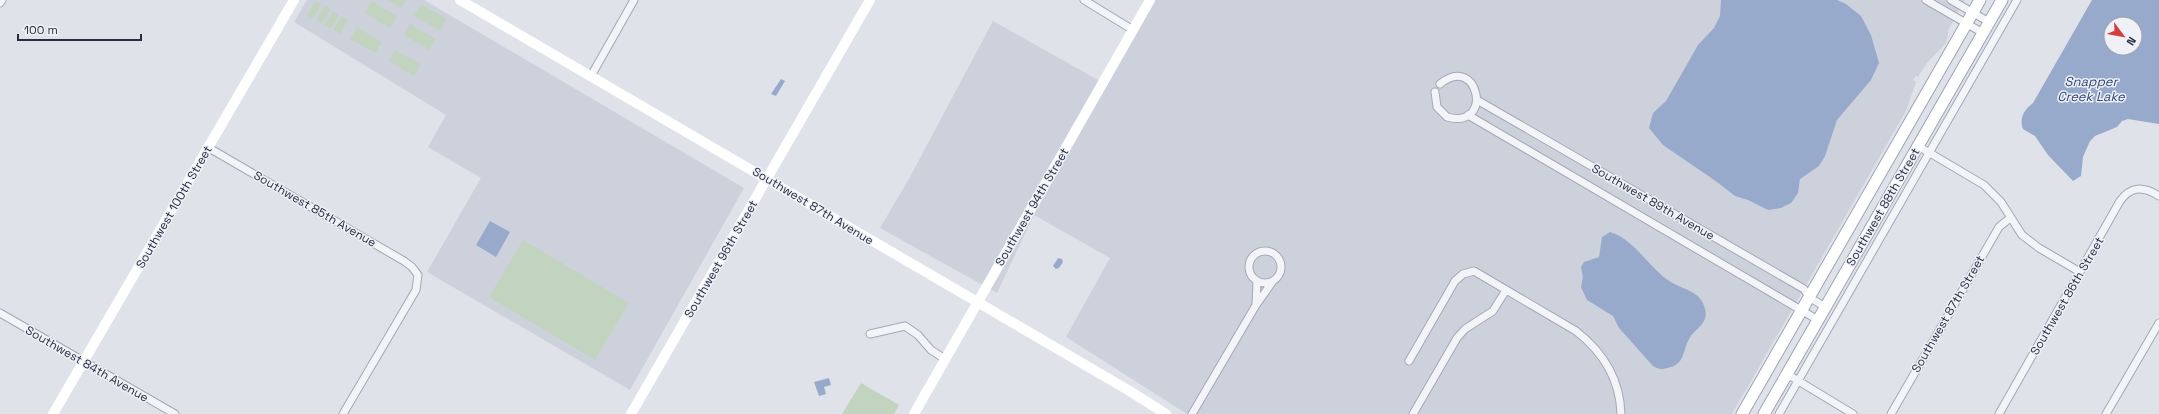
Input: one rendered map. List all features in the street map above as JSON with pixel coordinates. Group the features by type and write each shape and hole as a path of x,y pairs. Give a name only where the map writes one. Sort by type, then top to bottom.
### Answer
{"main road":[{"name":"Southwest 88th Street","path":"1742,414 1980,0"},
{"name":"Southwest 88th Street","path":"1764,414 2002,0"},
{"path":"1893,150 1909,146 1918,146"}],"street":[{"name":"Southwest 100th Street","path":"53,414 294,0"},
{"name":"Southwest 87th Avenue","path":"460,0 1166,414"},
{"path":"591,76 634,0"},
{"name":"Southwest 96th Street","path":"631,414 768,180 870,0"},
{"path":"1084,0 1133,30"},
{"name":"Southwest 94th Street","path":"914,414 1150,0"},
{"path":"1926,0 1983,33"},
{"path":"1951,0 1989,22"},
{"name":"Southwest 88th Street","path":"1779,414 2017,0"},
{"path":"1435,92 1437,107 1447,117 1461,118 1468,115 1476,106 1477,100 1475,87 1465,78 1452,77 1440,84"},
{"name":"Southwest 89th Avenue","path":"1477,100 1798,286 1804,290 1809,297 1826,307"},
{"name":"Southwest 89th Avenue","path":"1468,115 1818,320"},
{"path":"1918,146 1984,185 2001,202 2017,229 2028,239 2080,272"},
{"name":"Southwest 85th Avenue","path":"208,148 404,261 412,267 418,275 416,290 343,414"},
{"name":"Southwest 86th Street","path":"1999,414 2123,197 2129,191 2143,188 2159,196"},
{"name":"Southwest 87th Street","path":"1891,414 1999,227 2010,218"},
{"path":"1192,414 1256,305 1280,273 1280,262 1273,253 1263,251 1254,255 1249,264 1250,274 1257,281 1268,283 1273,281"},
{"path":"1409,361 1453,284 1463,274 1474,271 1576,331 1595,347 1607,364 1615,381 1621,414"},
{"path":"1256,305 1257,281"},
{"path":"1413,414 1457,338 1465,329 1493,311 1506,290"},
{"name":"Southwest 84th Avenue","path":"0,313 174,414"},
{"path":"2106,414 2159,323"},
{"path":"870,334 905,326 914,332 931,350 945,360"},
{"path":"1787,374 1853,414"}],"shaded area":[{"path":"307,0 424,0 744,188 630,390 427,272 481,178 428,147 446,115 294,22"},
{"path":"1155,0 1965,0 1948,30 1946,43 1927,63 1918,77 1916,76 1913,80 1916,82 1906,111 1732,414 1187,414 1066,337 1110,258 1034,215 997,293 880,228 910,177 993,21 1107,85"}],"green space":[{"path":"388,0 406,0 401,8"},
{"path":"315,1 321,4 313,19 307,15"},
{"path":"372,1 397,16 390,28 365,13"},
{"path":"421,4 447,19 440,31 414,16"},
{"path":"324,6 331,9 322,24 316,20"},
{"path":"333,11 339,15 331,29 324,25"},
{"path":"342,16 348,20 340,34 333,30"},
{"path":"410,24 436,39 429,50 404,35"},
{"path":"357,27 382,42 375,53 350,39"},
{"path":"395,50 421,64 414,76 389,61"},
{"path":"523,240 629,303 595,360 489,297"},
{"path":"861,383 899,405 894,414 842,414"}],"water":[{"path":"1721,0 1837,0 1846,4 1861,16 1871,35 1879,63 1871,80 1837,120 1825,156 1819,166 1800,179 1798,193 1791,203 1781,208 1768,210 1748,200 1735,196 1663,145 1649,128 1653,113 1666,101 1698,45 1714,28 1720,16"},
{"name":"Snapper Creek Lake","path":"2092,0 2159,0 2159,124 2128,119 2122,121 2117,127 2095,136 2090,141 2083,157 2081,176 2073,181 2048,155 2035,136 2023,129 2022,118 2027,108 2033,103"},
{"path":"781,79 785,81 776,96 771,94"},
{"path":"490,221 510,232 496,257 476,245"},
{"path":"1610,232 1627,241 1663,276 1671,282 1696,295 1703,303 1706,314 1705,318 1701,326 1689,339 1680,361 1673,366 1662,369 1653,366 1619,328 1613,316 1587,300 1581,287 1583,277 1581,267 1584,262 1599,257 1602,237"},
{"path":"1058,258 1062,259 1063,262 1059,268 1056,269 1053,266"},
{"path":"829,378 831,385 824,387 826,394 819,396 814,382"}]}
